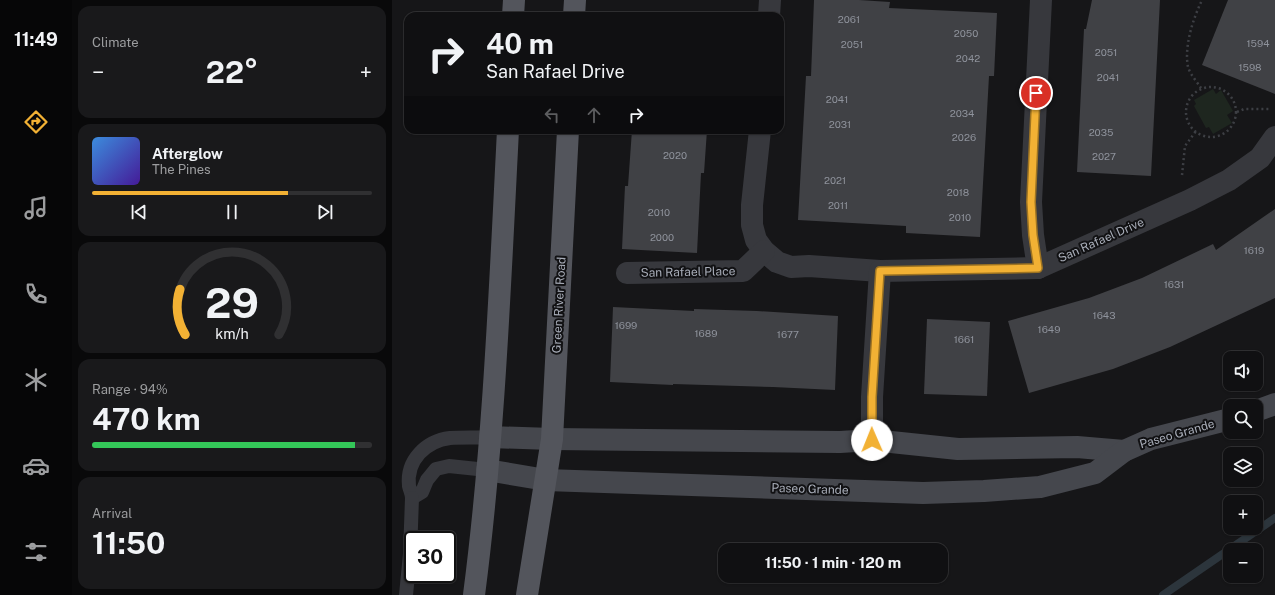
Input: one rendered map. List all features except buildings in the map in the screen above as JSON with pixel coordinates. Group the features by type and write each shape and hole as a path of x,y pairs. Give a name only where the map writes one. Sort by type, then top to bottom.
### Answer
{"main road":[{"path":"513,12 514,0"},
{"path":"574,12 575,0"},
{"path":"474,595 481,542 494,385 508,134"},
{"name":"Green River Road","path":"527,595 552,439 568,134"},
{"path":"1263,408 1275,404"},
{"name":"Paseo Grande","path":"487,470 546,480 922,493 984,491 1040,487 1095,473 1124,451 1151,439 1223,421"},
{"name":"Paseo Grande","path":"490,437 832,442 872,440 958,449 1077,447 1124,451"}],"street":[{"path":"769,12 770,0"},
{"path":"1038,268 1033,235 1031,202 1041,0"},
{"path":"760,134 752,205 752,225 756,240 764,251"},
{"name":"San Rafael Drive","path":"764,251 777,262 791,267 809,266 880,271 1038,268 1190,200 1229,180 1260,158 1275,137"},
{"name":"San Rafael Place","path":"627,273 743,271 764,251"},
{"path":"872,440 872,397 880,271"}],"lane":[{"path":"406,595 410,554 412,498 409,486 410,474 414,461 423,449 437,441 451,438 490,437"},
{"path":"412,498 422,492 427,480 436,468 449,466 487,470"}],"path":[{"path":"1201,88 1188,68 1187,46 1198,8 1202,0"},
{"path":"1209,87 1217,87 1225,91 1235,104 1237,112 1235,120 1226,132 1218,136 1210,137 1202,135 1196,131 1190,125 1187,117 1189,100 1201,88 1209,87"},
{"path":"1237,112 1244,109 1271,110"},
{"path":"1182,180 1185,146 1196,131"}],"shaded area":[{"path":"1213,89 1216,94 1221,90 1233,111 1227,115 1232,123 1213,134 1209,127 1206,128 1194,106 1196,104 1194,100"}],"waterway":[{"path":"1163,595 1275,518"}],"route":[{"path":"872,440 872,397 880,271 1038,268 1033,235 1031,202 1036,93"}]}
